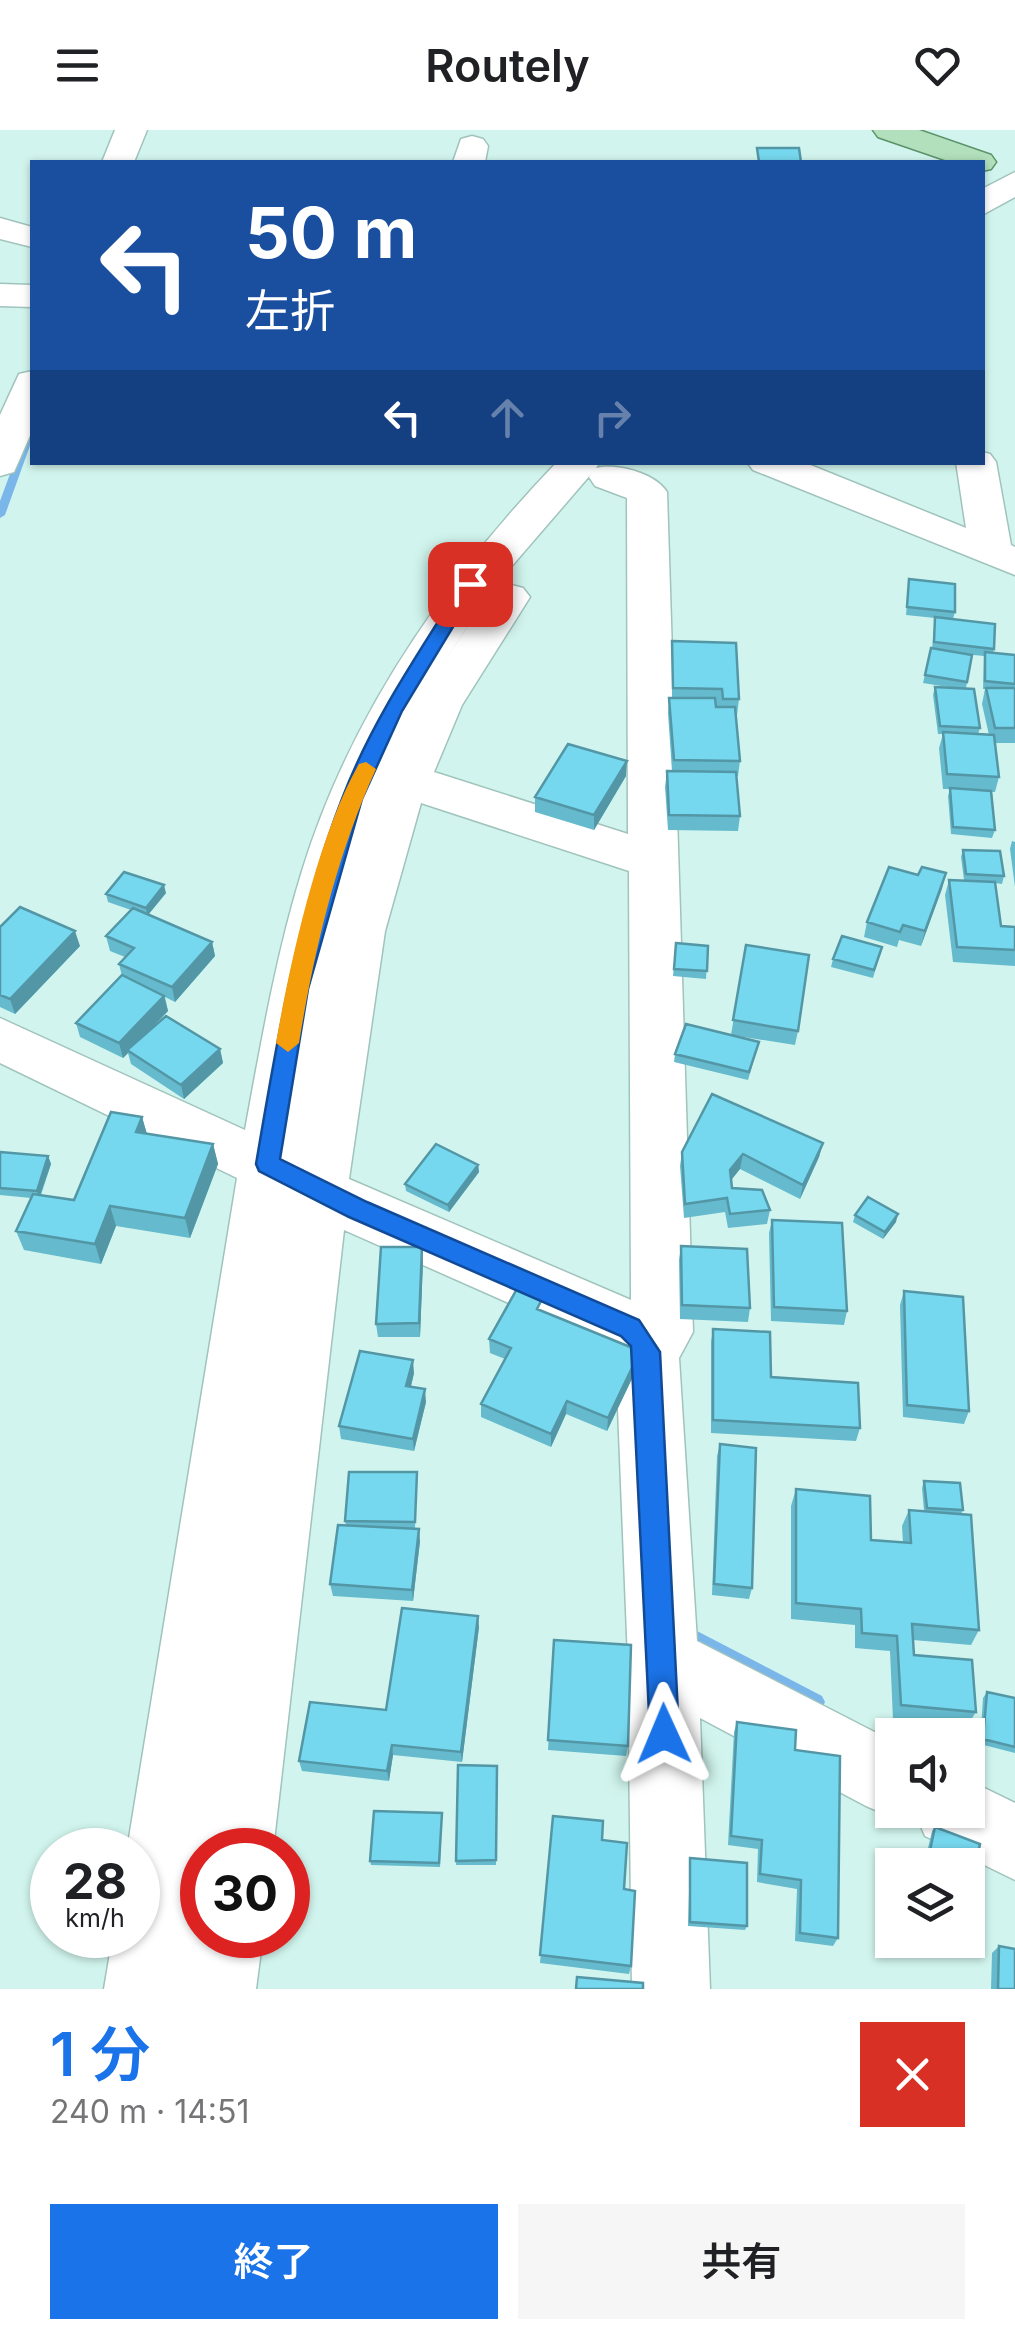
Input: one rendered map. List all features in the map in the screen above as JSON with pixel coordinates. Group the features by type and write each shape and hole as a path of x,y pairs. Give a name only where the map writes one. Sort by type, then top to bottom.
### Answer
{"main road":[{"path":"889,130 969,160"}],"street":[{"path":"119,160 131,130"},
{"path":"985,195 993,169 1015,146"},
{"path":"0,228 30,237"},
{"path":"0,295 30,296"},
{"path":"0,464 30,387"},
{"path":"775,465 1003,557"},
{"path":"977,465 1003,557"},
{"path":"238,1828 320,1190 359,932 404,784 439,705 485,629 604,467"},
{"path":"604,467 647,492 653,1343 670,1989"},
{"path":"143,1989 296,989 352,799 392,711 470,584 518,524 604,467"},
{"path":"404,784 439,789 652,860"},
{"path":"0,1039 320,1190 630,1328 653,1343"},
{"path":"663,1661 875,1771"},
{"path":"985,1828 1015,1843"},
{"path":"217,1989 221,1958"}],"building":[{"path":"757,148 799,148 801,160 759,160"},
{"path":"909,579 955,584 955,612 907,607"},
{"path":"935,617 995,624 994,649 934,642"},
{"path":"672,641 736,643 739,699 723,699 722,689 673,688"},
{"path":"931,648 972,655 967,682 925,675"},
{"path":"985,652 1015,655 1015,684 985,681"},
{"path":"935,687 974,689 980,728 940,726"},
{"path":"986,688 1015,688 1015,728 995,728"},
{"path":"669,698 715,698 716,707 735,707 740,761 674,760"},
{"path":"943,732 994,735 999,777 947,774"},
{"path":"568,744 627,761 594,815 535,797"},
{"path":"667,771 736,772 740,816 669,815"},
{"path":"950,788 991,791 995,830 953,827"},
{"path":"963,850 1000,851 1004,876 966,874"},
{"path":"889,867 918,875 922,867 946,873 925,931 903,925 900,932 867,922"},
{"path":"124,872 164,885 146,908 106,894"},
{"path":"949,880 995,882 1001,926 1015,927 1015,950 957,947"},
{"path":"20,907 75,931 10,999 0,995 0,927"},
{"path":"133,908 212,942 172,987 119,964 134,948 106,936"},
{"path":"842,936 882,947 874,970 833,959"},
{"path":"676,943 708,946 707,971 674,969"},
{"path":"746,945 809,955 798,1031 733,1020"},
{"path":"122,975 164,996 119,1043 76,1023"},
{"path":"166,1016 220,1049 181,1085 127,1050"},
{"path":"686,1024 759,1042 749,1072 675,1054"},
{"path":"712,1094 823,1143 803,1185 743,1154 730,1170 732,1188 762,1190 770,1210 730,1214 727,1198 685,1204 682,1152"},
{"path":"111,1112 142,1117 136,1132 213,1144 185,1218 110,1206 95,1244 16,1231 33,1194 74,1200"},
{"path":"436,1144 478,1165 448,1205 405,1184"},
{"path":"0,1152 48,1156 37,1191 0,1188"},
{"path":"868,1197 898,1214 885,1232 855,1215"},
{"path":"772,1220 842,1223 847,1311 774,1307"},
{"path":"681,1246 747,1249 750,1308 682,1305"},
{"path":"381,1247 422,1247 419,1323 376,1324"},
{"path":"518,1287 543,1297 537,1309 640,1351 608,1418 567,1401 551,1434 481,1404 511,1348 489,1339"},
{"path":"904,1291 963,1297 969,1411 907,1405"},
{"path":"713,1329 770,1332 771,1377 858,1383 860,1428 713,1420"},
{"path":"360,1351 413,1360 406,1386 425,1389 413,1439 339,1426"},
{"path":"720,1444 756,1448 752,1588 714,1584"},
{"path":"349,1472 417,1472 415,1522 345,1521"},
{"path":"924,1481 960,1483 963,1510 927,1508"},
{"path":"796,1489 870,1496 871,1540 911,1543 909,1510 971,1515 979,1630 912,1624 914,1655 972,1660 976,1712 901,1705 897,1636 862,1633 861,1609 796,1603"},
{"path":"338,1525 419,1529 412,1590 330,1584"},
{"path":"402,1608 478,1616 461,1752 392,1745 387,1771 299,1761 310,1702 386,1710"},
{"path":"554,1640 631,1645 628,1746 548,1740"},
{"path":"987,1692 1015,1698 1015,1747 985,1740"},
{"path":"737,1722 796,1730 795,1750 840,1756 838,1938 800,1933 801,1880 760,1874 762,1840 731,1836"},
{"path":"458,1765 497,1766 496,1860 456,1861"},
{"path":"374,1811 442,1813 439,1863 370,1861"},
{"path":"553,1816 603,1821 602,1840 627,1843 624,1889 635,1891 631,1966 540,1955"},
{"path":"935,1828 980,1844 979,1848 931,1848"},
{"path":"690,1858 747,1863 747,1926 690,1922"},
{"path":"999,1946 1015,1949 1015,1989 998,1989"},
{"path":"577,1977 643,1983 643,1989 576,1989"}],"waterway":[{"path":"0,515 30,433"},
{"path":"688,1626 689,1636 816,1702"}],"slow traffic":[{"path":"288,1043 296,989 321,896 352,799 366,769"}],"route":[{"path":"470,584 392,711 352,799 296,989 268,1164 358,1210 630,1328 640,1338 647,1352 664,1734"}]}
